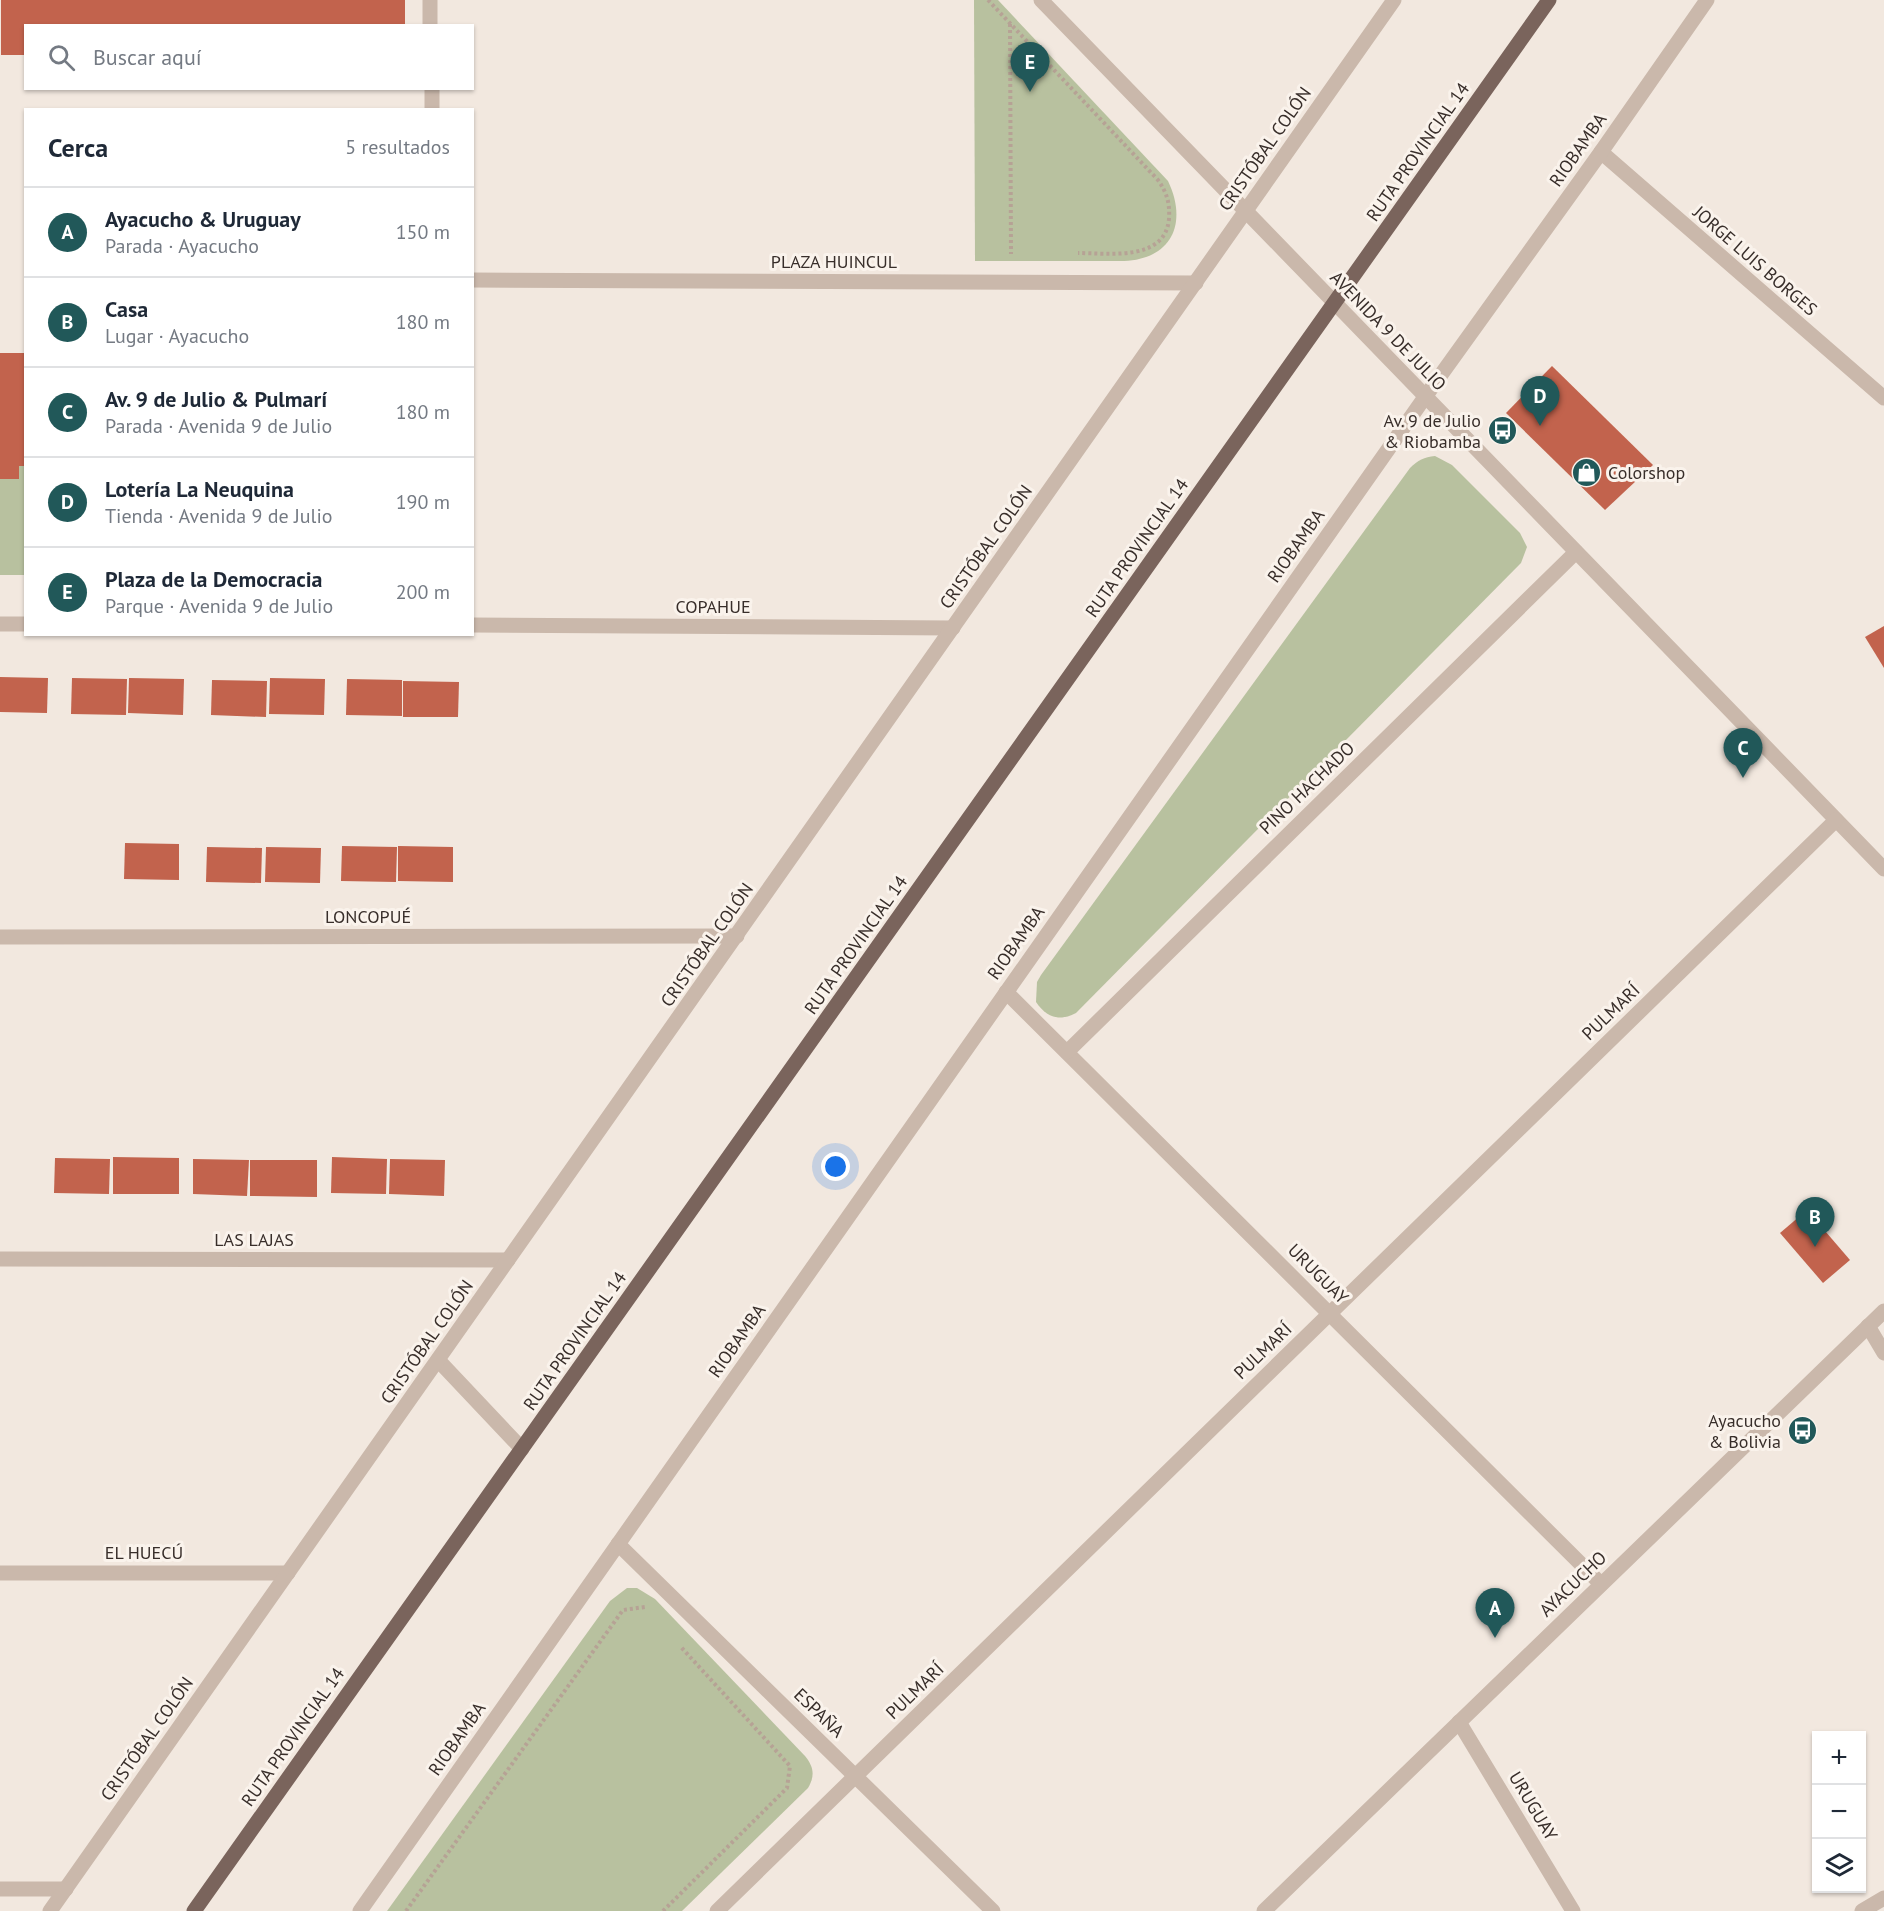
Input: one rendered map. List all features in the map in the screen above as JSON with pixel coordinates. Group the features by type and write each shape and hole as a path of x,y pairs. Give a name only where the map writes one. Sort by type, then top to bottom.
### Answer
{"main road":[{"name":"RUTA PROVINCIAL 14","path":"194,1911 1549,0"}],"street":[{"path":"430,0 430,24"},
{"name":"AVENIDA 9 DE JULIO","path":"1041,0 1884,869"},
{"name":"CRISTÓBAL COLÓN","path":"50,1911 1394,0"},
{"name":"RIOBAMBA","path":"360,1911 1707,0"},
{"path":"432,90 432,108"},
{"name":"JORGE LUIS BORGES","path":"1601,152 1884,398"},
{"name":"PLAZA HUINCUL","path":"474,280 1196,283"},
{"name":"PINO HACHADO","path":"1067,1052 1576,552"},
{"path":"0,624 24,624"},
{"name":"COPAHUE","path":"474,626 953,628"},
{"name":"PULMARÍ","path":"717,1911 1836,820"},
{"name":"LONCOPUÉ","path":"0,937 736,936"},
{"name":"URUGUAY","path":"1006,992 1601,1584"},
{"name":"LAS LAJAS","path":"0,1259 508,1260"},
{"name":"AYACUCHO","path":"1264,1911 1884,1311"},
{"path":"1868,1326 1884,1353"},
{"path":"438,1360 522,1449"},
{"name":"ESPAÑA","path":"618,1544 993,1911"},
{"name":"EL HUECÚ","path":"0,1573 288,1573"},
{"name":"URUGUAY","path":"1459,1722 1573,1911"},
{"path":"0,1889 66,1889"},
{"path":"1862,1911 1884,1898"}],"path":[{"path":"988,0 1158,180 1169,200 1168,224 1165,232 1151,247 1132,253 1077,253"},
{"path":"1010,23 1011,254"},
{"path":"1002,254 1022,254"},
{"path":"406,1911 623,1610 645,1607 653,1616"},
{"path":"663,1911 787,1788 790,1767 677,1642"}],"green space":[{"path":"974,0 998,0 1168,181 1174,196 1176,224 1164,246 1154,254 1124,261 975,261"},
{"path":"1435,456 1452,465 1520,533 1527,547 1521,563 1076,1013 1070,1016 1053,1017 1044,1011 1036,1002 1037,982 1041,975 1410,468 1421,459"},
{"path":"19,466 24,466 24,575 0,575 0,479 19,479"},
{"path":"627,1588 637,1588 655,1599 805,1756 812,1772 808,1788 682,1911 387,1911 610,1601"}],"building":[{"path":"1,0 405,0 405,24 24,24 24,55 1,55"},
{"path":"0,353 24,353 24,466 19,466 19,479 0,479"},
{"path":"1552,366 1653,465 1605,510 1506,413"},
{"path":"1884,626 1884,668 1865,637"},
{"path":"0,677 48,678 47,713 0,712"},
{"path":"72,678 127,679 126,715 71,714"},
{"path":"129,678 184,679 183,715 128,713"},
{"path":"270,678 325,679 324,715 269,714"},
{"path":"347,679 402,680 402,716 346,715"},
{"path":"212,680 267,681 266,717 211,715"},
{"path":"403,681 459,682 458,717 403,717"},
{"path":"125,843 179,844 179,880 124,879"},
{"path":"342,846 397,847 396,882 341,881"},
{"path":"398,846 453,847 453,882 398,881"},
{"path":"207,847 262,848 261,883 206,882"},
{"path":"266,847 321,848 320,883 265,882"},
{"path":"113,1157 179,1158 179,1194 113,1194"},
{"path":"332,1157 387,1159 386,1194 331,1193"},
{"path":"55,1158 110,1159 109,1194 54,1193"},
{"path":"193,1159 249,1160 247,1196 193,1194"},
{"path":"390,1159 445,1160 444,1196 389,1194"},
{"path":"250,1160 317,1160 317,1197 250,1196"},
{"path":"1807,1210 1850,1260 1823,1283 1780,1233"}],"place":[{"name":"Plaza de la Democracia","path":"1030,92"},
{"name":"Lotería La Neuquina","path":"1540,426"},
{"name":"Av. 9 de Julio & Riobamba","path":"1502,431"},
{"name":"Colorshop","path":"1587,473"},
{"name":"Av. 9 de Julio & Pulmarí","path":"1743,778"},
{"name":"Casa","path":"1815,1247"},
{"name":"Ayacucho & Bolivia","path":"1802,1431"},
{"name":"Ayacucho & Uruguay","path":"1495,1638"}]}
